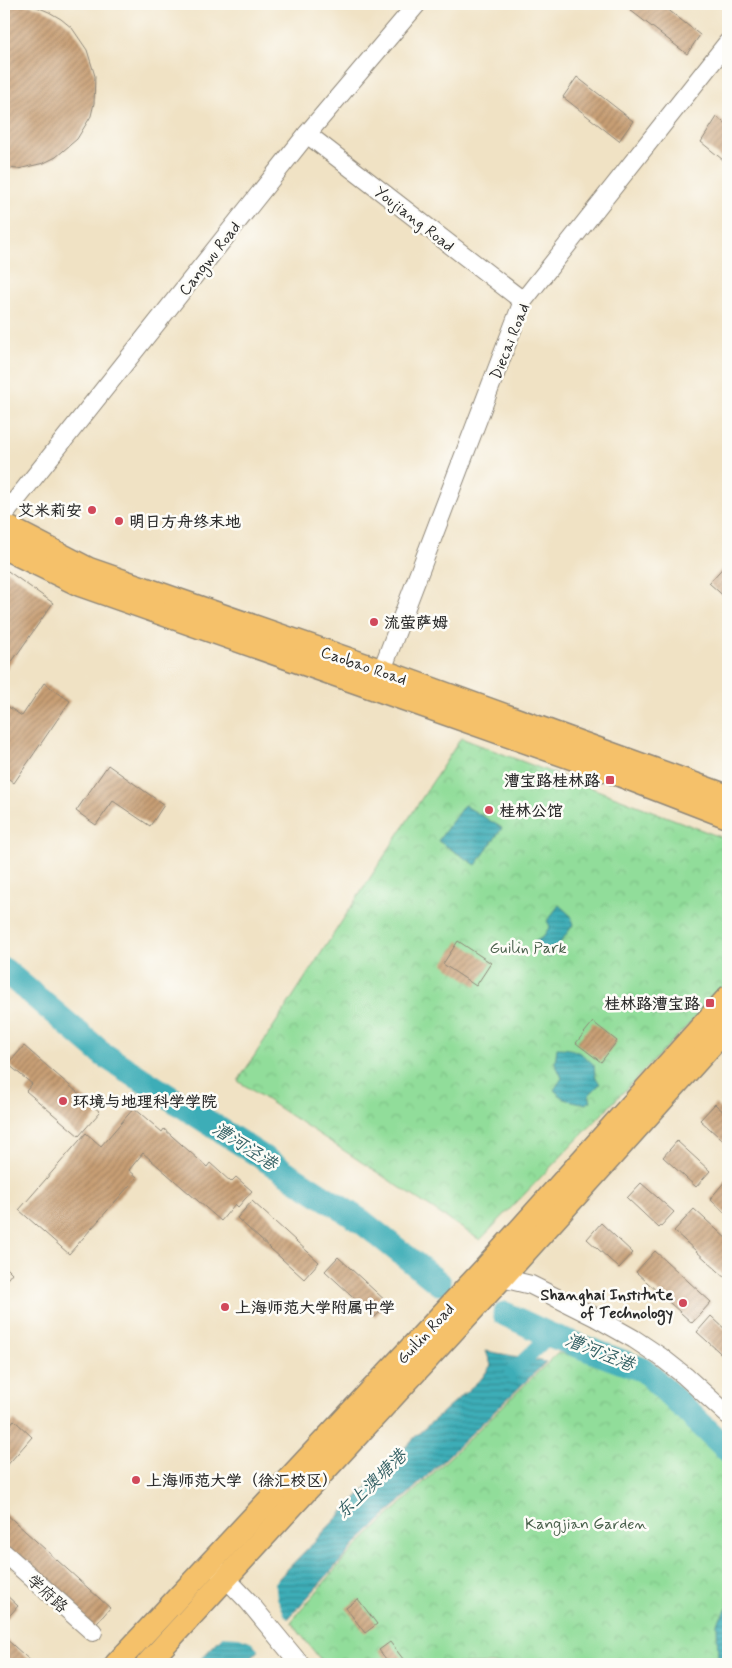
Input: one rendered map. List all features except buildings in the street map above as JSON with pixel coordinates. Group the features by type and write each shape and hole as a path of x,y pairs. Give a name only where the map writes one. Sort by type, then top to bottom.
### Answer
{"main road":[{"name":"Caobao Road","path":"4,525 89,569 728,817"},
{"name":"Caobao Road","path":"4,548 80,585 379,680 728,796"},
{"name":"Guilin Road","path":"147,1664 226,1579 494,1272 728,997"},
{"name":"Guilin Road","path":"116,1664 211,1562 494,1272 728,1027"}],"street":[{"name":"Cangwu Road","path":"4,515 307,134 417,4"},
{"name":"Diecai Road","path":"379,680 523,301 728,42"},
{"name":"Youjiang Road","path":"307,134 523,301"},
{"path":"494,1272 531,1285 634,1340 661,1357 685,1376 728,1415"},
{"name":"学府路","path":"4,1553 93,1632"},
{"path":"211,1562 248,1601 300,1664"}],"green space":[{"name":"Guilin Park","path":"461,738 728,840 728,984 480,1240 238,1081"},
{"name":"Kangjian Garden","path":"558,1353 644,1370 728,1450 728,1664 324,1664 291,1622 345,1558"}],"water":[{"path":"464,805 502,828 476,865 438,841"},
{"path":"559,905 571,916 573,925 549,958 531,944 543,937 550,926 547,921"},
{"path":"557,1048 578,1052 594,1065 595,1076 600,1084 589,1095 591,1101 586,1104 564,1099 554,1090 562,1078 555,1063"},
{"path":"486,1351 546,1362 355,1545 245,1664 196,1664 418,1434 482,1378 491,1365"},
{"path":"728,1607 728,1664 718,1664 717,1623"}],"pier":[{"path":"277,1576 275,1582 277,1598 285,1616 290,1621 260,1652 250,1641 239,1637 221,1636"}],"waterway":[{"name":"漕河泾港","path":"4,970 104,1055 361,1221 439,1283"},
{"name":"漕河泾港","path":"505,1314 550,1335 644,1370 728,1450"},
{"name":"东上澳塘港","path":"512,1372 550,1335"}],"place":[{"name":"艾米莉安","path":"92,510"},
{"name":"明日方舟终末地","path":"119,521"},
{"name":"流萤萨姆","path":"374,622"},
{"name":"漕宝路桂林路","path":"610,780"},
{"name":"桂林公馆","path":"489,810"},
{"name":"桂林路漕宝路","path":"710,1003"},
{"name":"环境与地理科学学院","path":"63,1101"},
{"name":"Shanghai Institute of Technology","path":"683,1303"},
{"name":"上海师范大学附属中学","path":"225,1307"},
{"name":"上海师范大学（徐汇校区）","path":"136,1480"}]}
